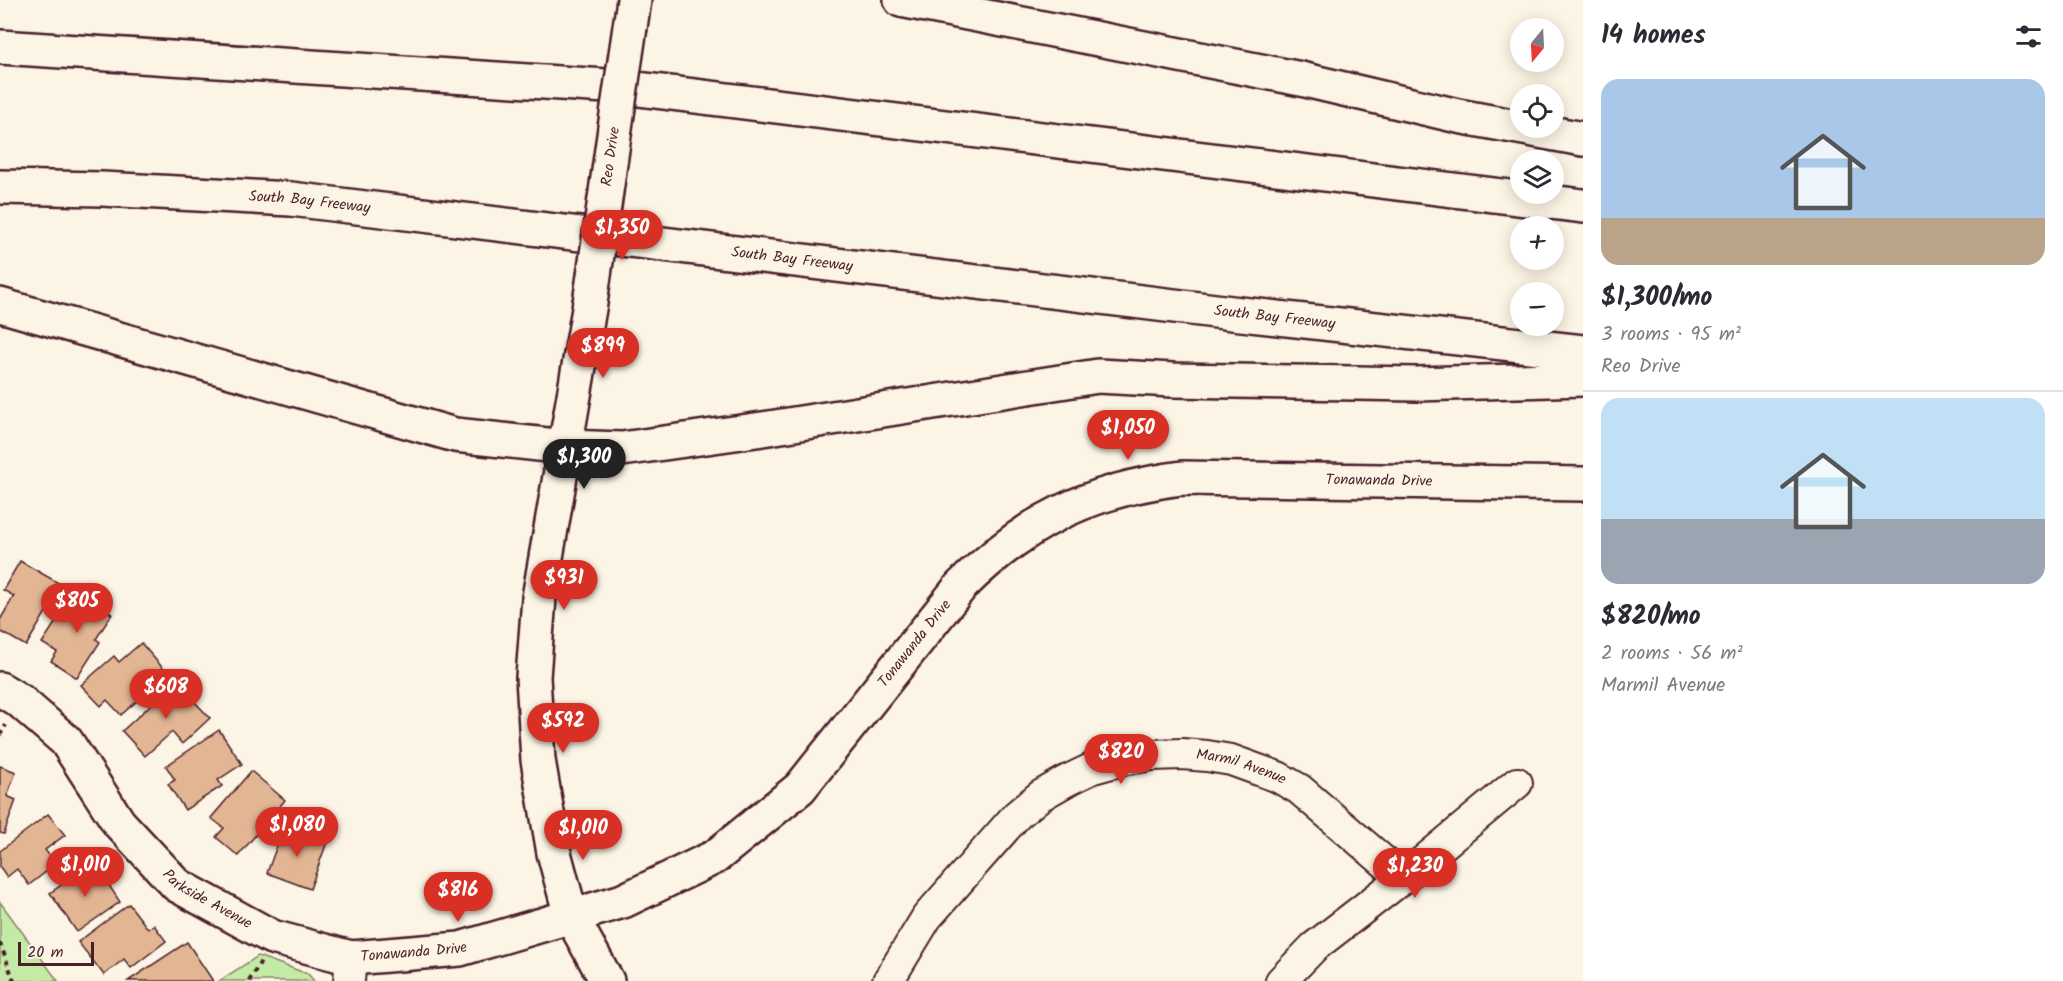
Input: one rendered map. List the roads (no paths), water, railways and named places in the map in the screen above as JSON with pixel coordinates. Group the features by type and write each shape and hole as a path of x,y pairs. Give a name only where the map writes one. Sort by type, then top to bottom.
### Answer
{"main road":[{"path":"901,0 1301,79 1458,116 1583,139"},
{"name":"Reo Drive","path":"607,981 571,916 554,853 538,760 534,677 539,598 590,303 632,14"},
{"path":"0,47 622,87 1583,206"},
{"name":"South Bay Freeway","path":"0,187 102,189 291,200 1232,313 1583,352"},
{"path":"0,305 455,435 566,447 622,449 1098,376 1173,380 1417,384 1583,379"},
{"name":"Tonawanda Drive","path":"350,969 459,949 623,901 715,856 800,788 961,586 1008,543 1061,511 1090,498 1151,482 1182,478 1583,484"},
{"name":"Parkside Avenue","path":"0,689 20,700 66,741 119,823 177,885 272,937 350,969"}],"street":[{"name":"Marmil Avenue","path":"888,981 927,916 1017,815 1040,796 1066,781 1093,768 1122,760 1152,755 1207,756 1231,760 1278,777 1299,789 1403,878"},
{"path":"1281,981 1314,947 1403,878 1517,783"}]}
